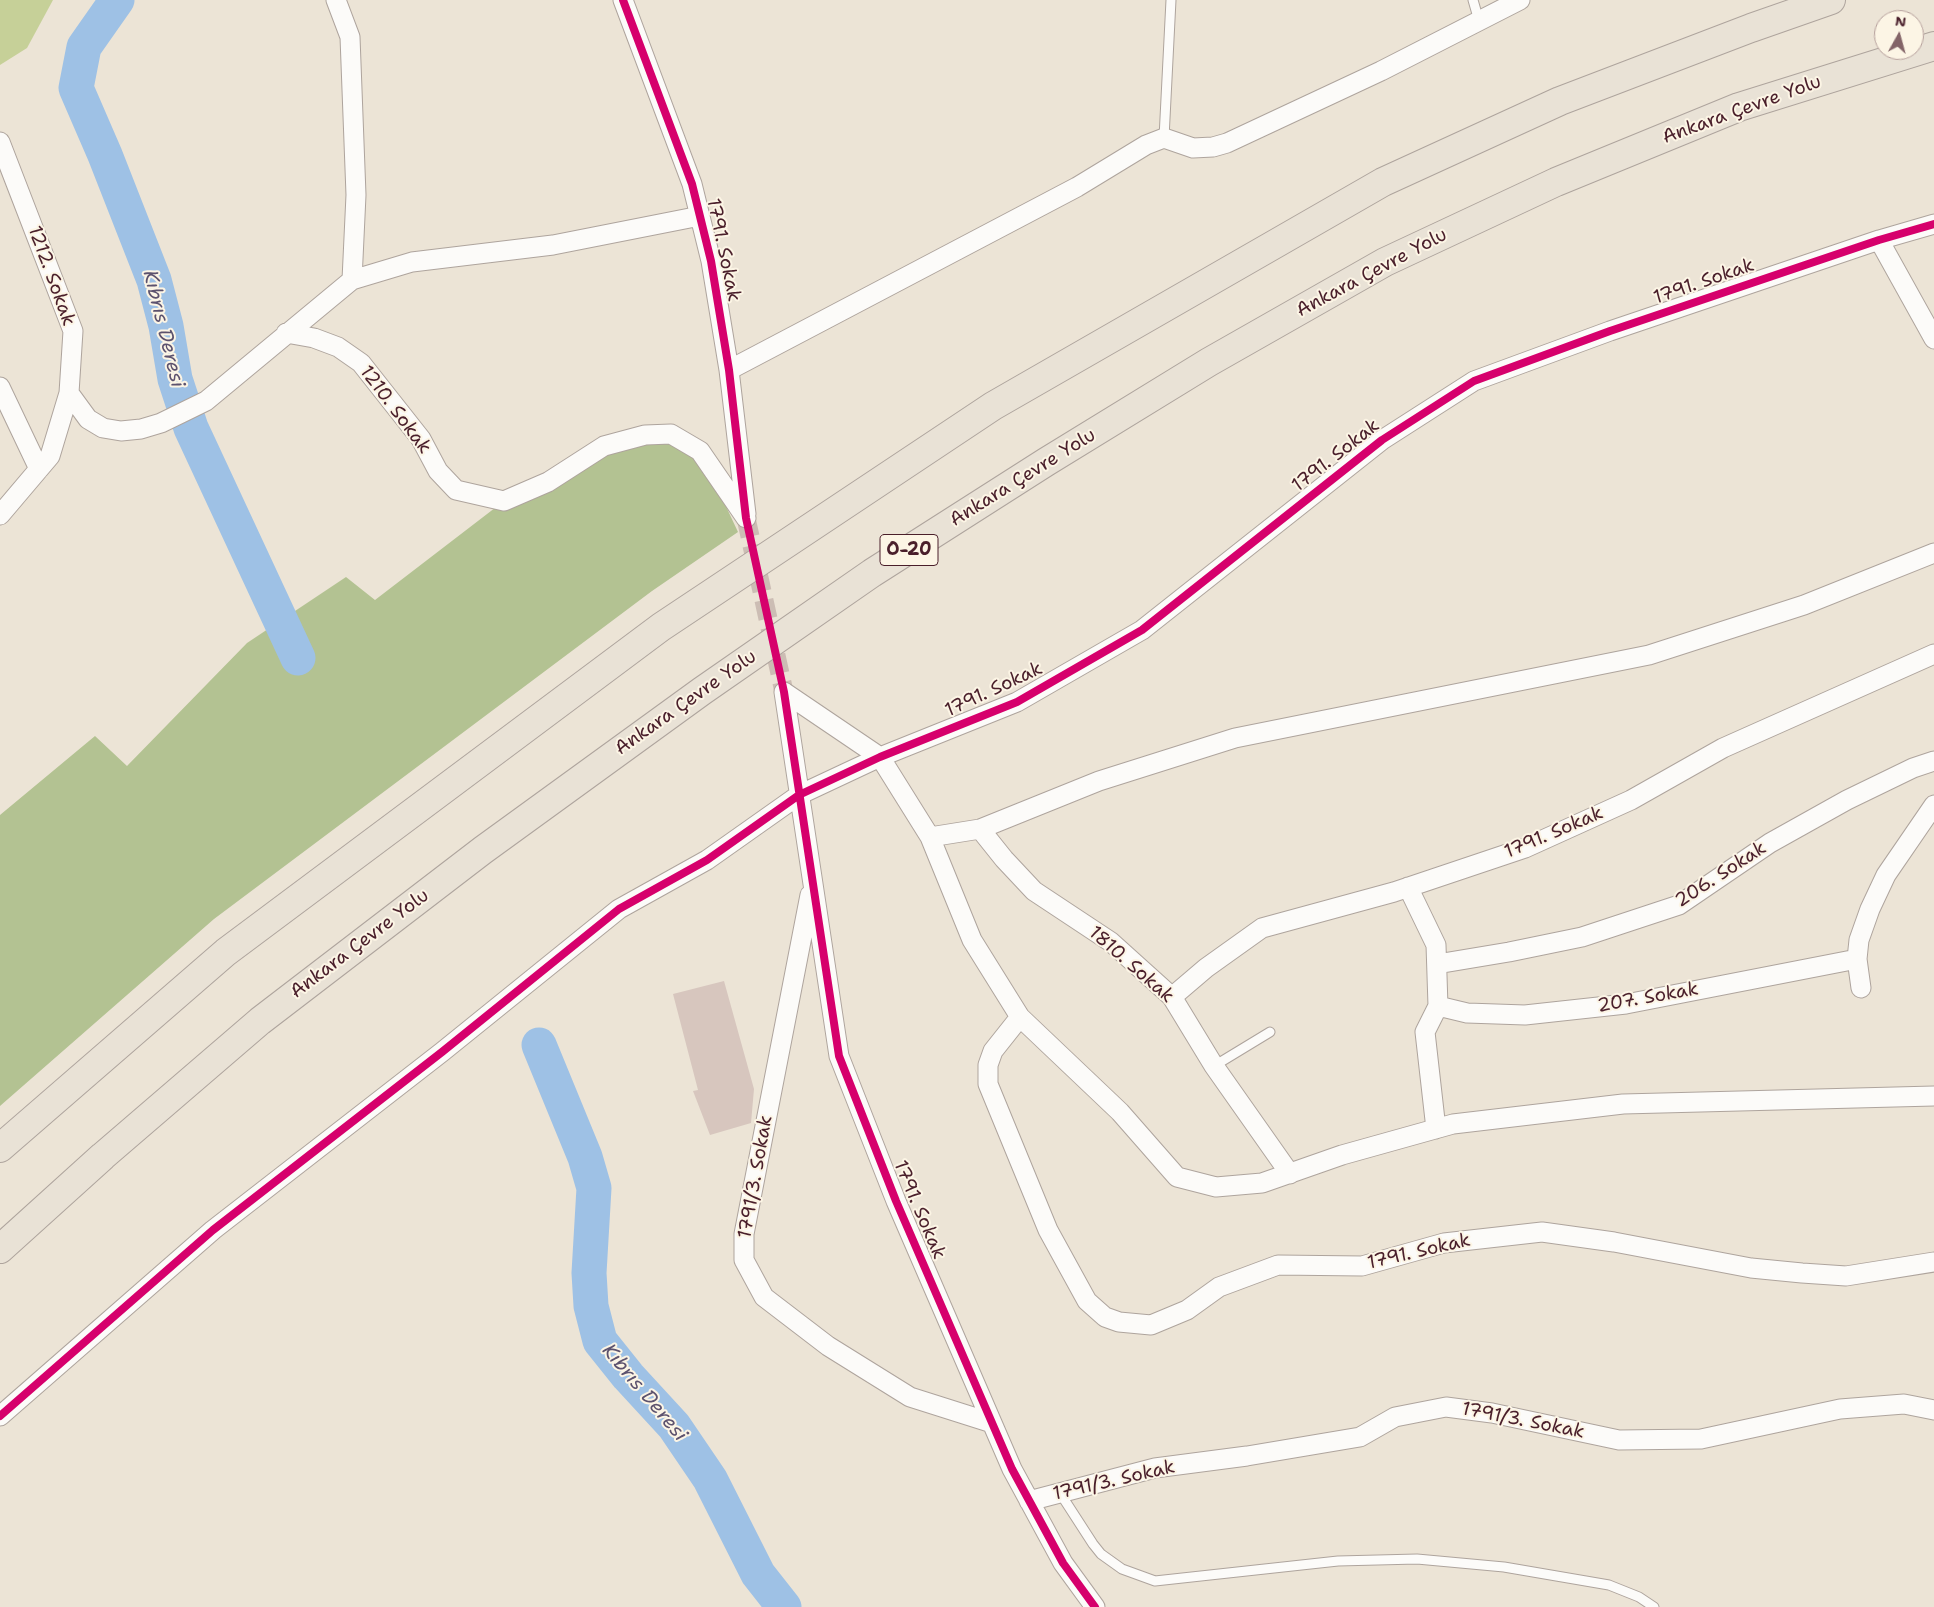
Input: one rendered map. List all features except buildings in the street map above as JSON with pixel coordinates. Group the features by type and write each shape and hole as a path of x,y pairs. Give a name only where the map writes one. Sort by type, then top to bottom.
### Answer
{"highway":[{"path":"0,1148 226,952 661,627 993,406 1383,182 1560,101 1751,28 1832,0"},
{"name":"Ankara Çevre Yolu","path":"0,1249 102,1156 260,1021 483,850 702,691 872,573 1046,462 1209,362 1385,262 1556,182 1739,107 1934,46"}],"street":[{"path":"336,0 350,37 356,195 352,280"},
{"name":"1791. Sokak","path":"624,0 692,184 711,261 729,370 746,518"},
{"path":"729,370 1077,187 1146,144 1164,138 1193,148 1212,147 1227,143 1381,71 1520,0"},
{"name":"1212. Sokak","path":"0,142 72,331 69,393 50,456 0,515"},
{"path":"69,393 88,419 103,428 121,431 141,429 162,423 206,401 352,280 412,262 553,245 700,216"},
{"name":"1791. Sokak","path":"799,795 880,757 1017,702 1142,630 1382,440 1474,381 1610,331 1879,240 1934,224"},
{"path":"1879,240 1934,339"},
{"name":"1210. Sokak","path":"286,333 314,338 338,347 361,363 421,439 438,472 456,490 504,501 548,482 604,446 645,435 671,434 700,451 746,518"},
{"path":"0,387 39,468"},
{"path":"930,837 980,829 1099,781 1235,738 1649,655 1804,605 1934,553"},
{"name":"1791. Sokak","path":"1172,997 1206,968 1262,928 1408,887 1525,848 1631,800 1723,748 1934,654"},
{"name":"1791. Sokak","path":"880,757 784,692 839,1056 896,1201 1012,1469 1063,1563 1095,1607"},
{"path":"880,757 930,837 972,940 1020,1017 1120,1112 1178,1177 1216,1187 1262,1183 1342,1156 1453,1124 1623,1104 1934,1096"},
{"name":"206. Sokak","path":"1437,964 1582,937 1679,905 1770,844 1846,800 1913,768 1934,762"},
{"path":"0,1416 213,1230 442,1052 619,909 707,860 799,795"},
{"path":"1861,988 1857,959 1859,940 1886,874 1934,805"},
{"name":"1810. Sokak","path":"980,829 1004,859 1034,891 1111,942 1172,997 1214,1066 1290,1174"},
{"name":"1791/3. Sokak","path":"812,884 744,1234 744,1260 764,1296 828,1346 910,1397 992,1423"},
{"path":"1408,887 1436,945 1438,1006 1425,1032 1436,1129"},
{"name":"207. Sokak","path":"1438,1006 1467,1013 1525,1014 1626,1004 1857,959"},
{"name":"1791. Sokak","path":"1020,1017 993,1051 988,1065 988,1084 1048,1230 1087,1301 1105,1317 1119,1322 1151,1325 1187,1310 1219,1287 1278,1265 1362,1266 1444,1243 1542,1232 1614,1242 1751,1268 1802,1273 1846,1276 1934,1262"},
{"name":"1791/3. Sokak","path":"1029,1501 1155,1468 1247,1456 1360,1437 1395,1418 1446,1407 1492,1413 1619,1440 1701,1439 1840,1409 1904,1404 1934,1410"}],"lane":[{"path":"1164,138 1171,0"},
{"path":"1473,0 1479,21"},
{"path":"1214,1066 1270,1032"},
{"path":"1060,1493 1101,1554 1122,1569 1155,1581 1338,1561 1417,1559 1504,1567 1609,1585 1639,1597 1654,1607"}],"green space":[{"path":"0,0 53,0 27,48 0,65"},
{"path":"645,435 700,451 738,532 652,591 214,919 0,1106 0,815 95,736 127,766 247,643 346,577 375,600 504,501"}],"waterway":[{"name":"Kıbrıs Deresi","path":"117,0 84,47 76,88 105,155 154,280 166,326 175,379 191,428 298,658"},
{"name":"Kıbrıs Deresi","path":"539,1045 585,1157 594,1188 589,1273 591,1306 600,1341 628,1376 674,1426 710,1479 758,1574 784,1607"}],"tunnel":[{"path":"746,518 784,692"}],"cycle path":[{"path":"623,0 692,184 711,261 729,370 746,518 784,692 839,1056 896,1201 1012,1469 1063,1563 1095,1607"},
{"path":"0,1416 213,1230 442,1052 619,909 707,860 799,795 880,757 1017,702 1142,630 1382,440 1474,381 1610,331 1879,240 1934,224"}]}
